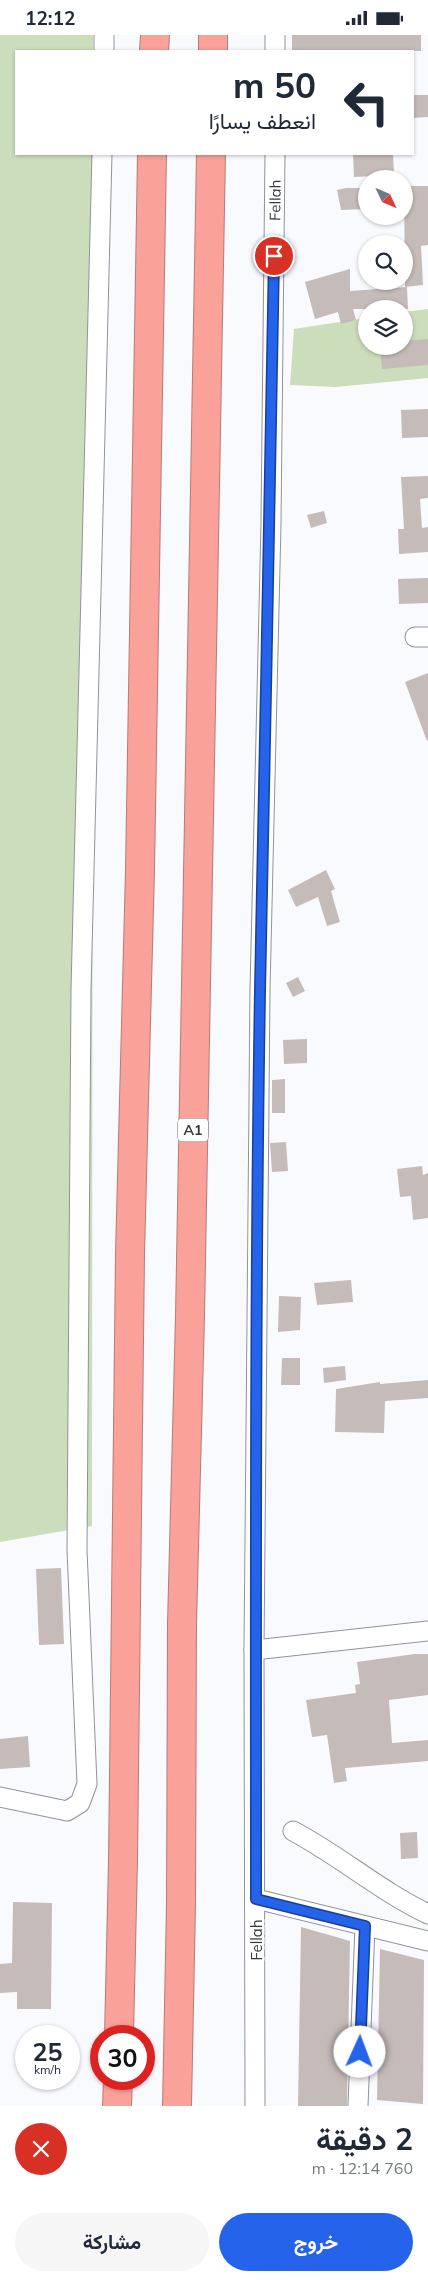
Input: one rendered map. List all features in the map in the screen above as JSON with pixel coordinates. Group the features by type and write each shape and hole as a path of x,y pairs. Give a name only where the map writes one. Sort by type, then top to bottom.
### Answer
{"highway":[{"path":"154,35 154,50"},
{"path":"213,35 213,50"},
{"path":"119,2025 130,1254 140,870 152,155"},
{"name":"A1","path":"177,2106 181,1905 182,1624 190,1316 211,155"},
{"path":"117,2106 118,2090"}],"street":[{"path":"104,35 104,50"},
{"path":"275,35 275,50"},
{"path":"0,1797 67,1811 80,1803 87,1784 78,1550 81,1000 102,155"},
{"name":"Fellah","path":"255,2106 254,1650 260,990 270,533 275,155"},
{"path":"254,1650 428,1631"},
{"path":"293,1831 330,1852 386,1892 428,1914"},
{"path":"256,1899 428,1941"},
{"path":"358,2106 365,1926"}],"green space":[{"path":"0,35 93,35 93,50 15,50 15,155 93,155 92,1526 0,1542"},
{"path":"428,309 428,378 336,387 290,385 294,329 358,319 358,355 413,355 413,311"}],"building":[{"path":"292,35 421,35 421,51 292,50"},
{"path":"414,95 428,95 428,117 414,118"},
{"path":"353,155 393,155 394,170 358,170 358,177 354,177"},
{"path":"413,186 428,186 428,245 421,246 423,285 413,286 413,235 404,235 404,225 413,225"},
{"path":"358,188 358,209 341,210 337,190"},
{"path":"350,269 350,291 407,290 408,300 358,300 358,309 353,309 356,320 341,324 338,312 315,319 305,282"},
{"path":"428,339 428,365 382,369 381,355 413,355 413,340"},
{"path":"428,409 428,437 402,438 401,410"},
{"path":"428,476 428,498 420,499 422,528 428,527 428,552 399,554 398,529 404,529 401,477"},
{"path":"324,511 327,523 311,528 307,515"},
{"path":"428,578 428,603 399,604 398,579"},
{"path":"428,673 428,740 427,741 405,682"},
{"path":"326,870 335,889 331,891 340,922 327,926 318,897 296,907 288,890"},
{"path":"298,977 305,991 293,997 286,983"},
{"path":"307,1039 307,1063 284,1064 283,1040"},
{"path":"285,1079 285,1113 272,1113 272,1080"},
{"path":"286,1142 288,1171 272,1172 270,1143"},
{"path":"422,1166 423,1175 428,1173 428,1218 413,1220 411,1196 400,1197 397,1169"},
{"path":"351,1280 353,1302 317,1305 314,1283"},
{"path":"279,1296 301,1297 300,1330 278,1332"},
{"path":"282,1358 300,1358 300,1385 281,1385"},
{"path":"345,1366 346,1380 324,1383 323,1368"},
{"path":"428,1380 428,1398 385,1401 384,1433 335,1432 336,1389 380,1382 380,1384"},
{"path":"61,1568 64,1644 39,1645 36,1569"},
{"path":"428,1654 428,1695 389,1700 392,1743 428,1740 428,1761 345,1768 347,1781 334,1783 327,1735 312,1737 306,1700 356,1693 355,1685 360,1684 357,1662"},
{"path":"28,1736 30,1767 0,1769 0,1739"},
{"path":"417,1832 418,1858 401,1859 400,1833"},
{"path":"13,1902 52,1903 51,2009 17,2009 17,1992 0,1993 0,1964 12,1963"},
{"path":"301,1927 350,1941 347,2106 298,2106"},
{"path":"380,1949 424,1960 423,2104 377,2100"}],"route":[{"path":"274,256 271,524 260,990 254,1650 256,1899 365,1926 360,2052"}]}
